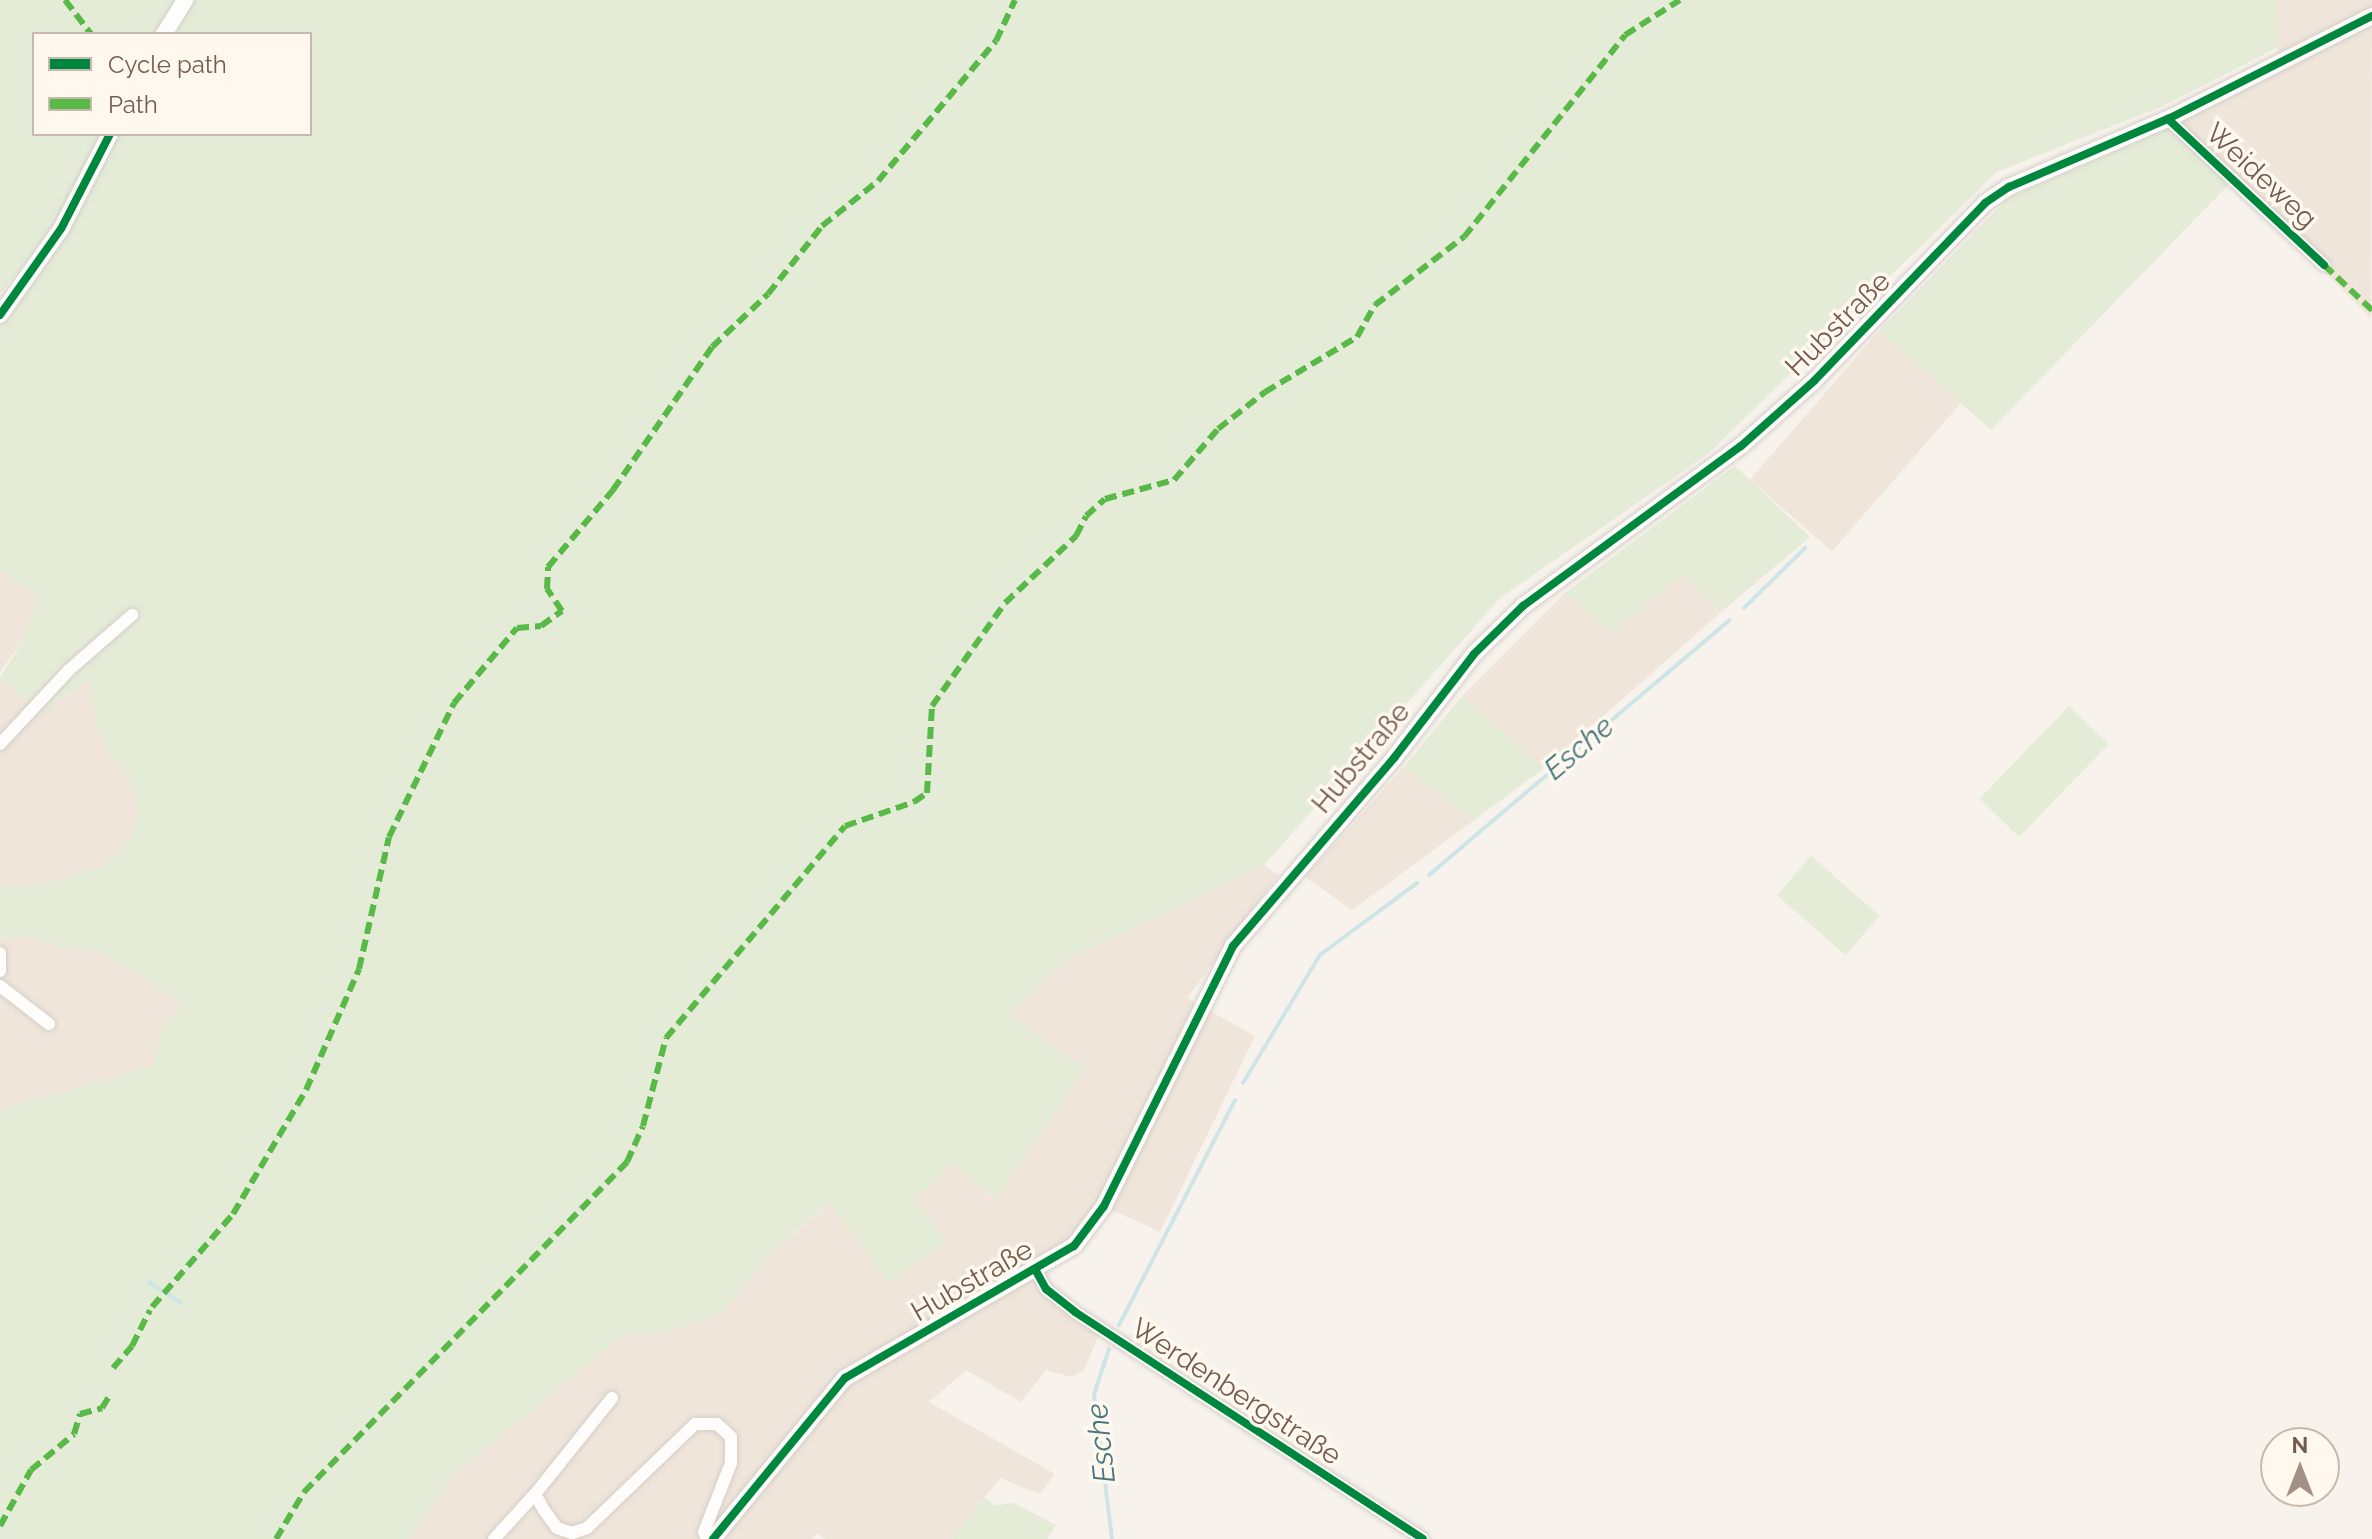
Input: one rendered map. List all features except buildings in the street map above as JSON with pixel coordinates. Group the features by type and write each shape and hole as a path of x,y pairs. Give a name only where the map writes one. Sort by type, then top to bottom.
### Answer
{"street":[{"path":"165,32 185,0"},
{"name":"Hubstraße","path":"713,1539 845,1378 1036,1271 1074,1246 1104,1206 1233,946 1504,624 1554,580 1715,468 1777,415 1985,203 2009,187 2168,119 2372,16"},
{"name":"Weideweg","path":"2168,119 2324,265"},
{"path":"0,315 61,229 109,136"},
{"path":"0,744 69,670 132,615"},
{"path":"0,953 0,971"},
{"path":"0,986 49,1024"},
{"name":"Werdenbergstraße","path":"1036,1271 1046,1289 1075,1312 1423,1539"},
{"path":"494,1539 535,1494 612,1398"},
{"path":"535,1494 557,1528 572,1533 587,1528 695,1424 717,1424 731,1437 731,1463 704,1532 707,1539"}],"shaded area":[{"path":"2276,0 2372,0 2371,318 2168,119 2278,63"},
{"path":"1879,331 1961,403 1832,551 1750,480"},
{"path":"0,569 37,595 27,635 0,672"},
{"path":"1683,574 1720,613 1544,768 1462,696 1565,593 1612,632"},
{"path":"0,677 40,715 89,678 109,754 126,770 140,812 129,841 106,866 38,885 0,885"},
{"path":"1404,767 1473,821 1352,910 1305,877"},
{"path":"1264,865 1278,875 1187,998 1255,1036 1160,1232 1104,1206 1091,1226 1037,1271 1046,1289 1101,1330 1084,1370 1072,1377 1046,1370 1021,1402 966,1370 929,1402 1055,1474 1040,1494 1000,1478 952,1539 825,1539 816,1533 812,1539 410,1539 455,1474 622,1336 671,1331 722,1313 768,1258 829,1202 890,1283 947,1241 914,1200 954,1163 994,1200 1085,1068 1009,1014 1072,957"},
{"path":"0,935 3,940 31,936 62,947 100,951 184,1004 161,1028 154,1066 0,1110"}],"green space":[{"path":"0,0 2276,0 2278,47 2163,106 1997,172 1708,454 1500,598 1264,865 1072,957 1009,1014 1085,1068 995,1200 954,1163 914,1200 947,1241 890,1283 828,1202 768,1258 722,1313 671,1331 622,1336 455,1474 410,1539 0,1539 0,1110 154,1066 161,1028 184,1004 100,951 62,947 31,936 3,940 0,935 0,885 38,885 105,866 129,841 140,812 126,770 109,754 98,733 89,679 40,715 0,677 27,635 37,595 0,569 0,321 51,232 0,294"},
{"path":"2175,125 2233,180 1991,430 1879,331 2008,198"},
{"path":"1735,466 1810,537 1720,613 1683,575 1612,632 1565,593"},
{"path":"1462,696 1544,768 1473,821 1404,767"},
{"path":"2069,706 2109,744 2019,837 1979,799"},
{"path":"1811,856 1880,916 1846,955 1777,895"},
{"path":"985,1498 995,1505 1014,1503 1056,1525 1047,1539 952,1539"}],"waterway":[{"name":"Esche","path":"1744,608 1805,548"},
{"name":"Esche","path":"1429,875 1730,620"},
{"name":"Esche","path":"1243,1083 1320,955 1417,883"},
{"name":"Esche","path":"1119,1325 1235,1100"},
{"path":"149,1282 181,1303"},
{"name":"Esche","path":"1109,1349 1094,1394 1112,1539"}],"marked path":[{"path":"65,0 89,32"},
{"path":"152,1307 233,1214 306,1090 359,969 389,837 454,703 517,628 541,626 562,611 547,589 548,567 613,490 712,347 768,294 822,226 878,181 996,41 1015,0"},
{"path":"276,1539 304,1492 627,1162 643,1126 666,1038 845,826 914,802 927,793 932,706 1005,603 1076,536 1086,516 1105,499 1174,480 1218,429 1265,392 1357,337 1375,305 1464,237 1625,35 1680,0"},
{"path":"2324,265 2372,310"},
{"path":"113,1368 132,1346 150,1310"},
{"path":"0,1526 31,1470 74,1434 80,1414 102,1408 111,1393"}],"cycle path":[{"path":"713,1539 845,1378 1074,1246 1104,1206 1233,946 1394,758 1474,654 1523,606 1741,446 1814,381 1985,203 2009,187 2168,119 2372,16"},
{"path":"2168,119 2324,265"},
{"path":"0,315 61,229 109,136"},
{"path":"1036,1271 1046,1289 1075,1312 1423,1539"}]}
